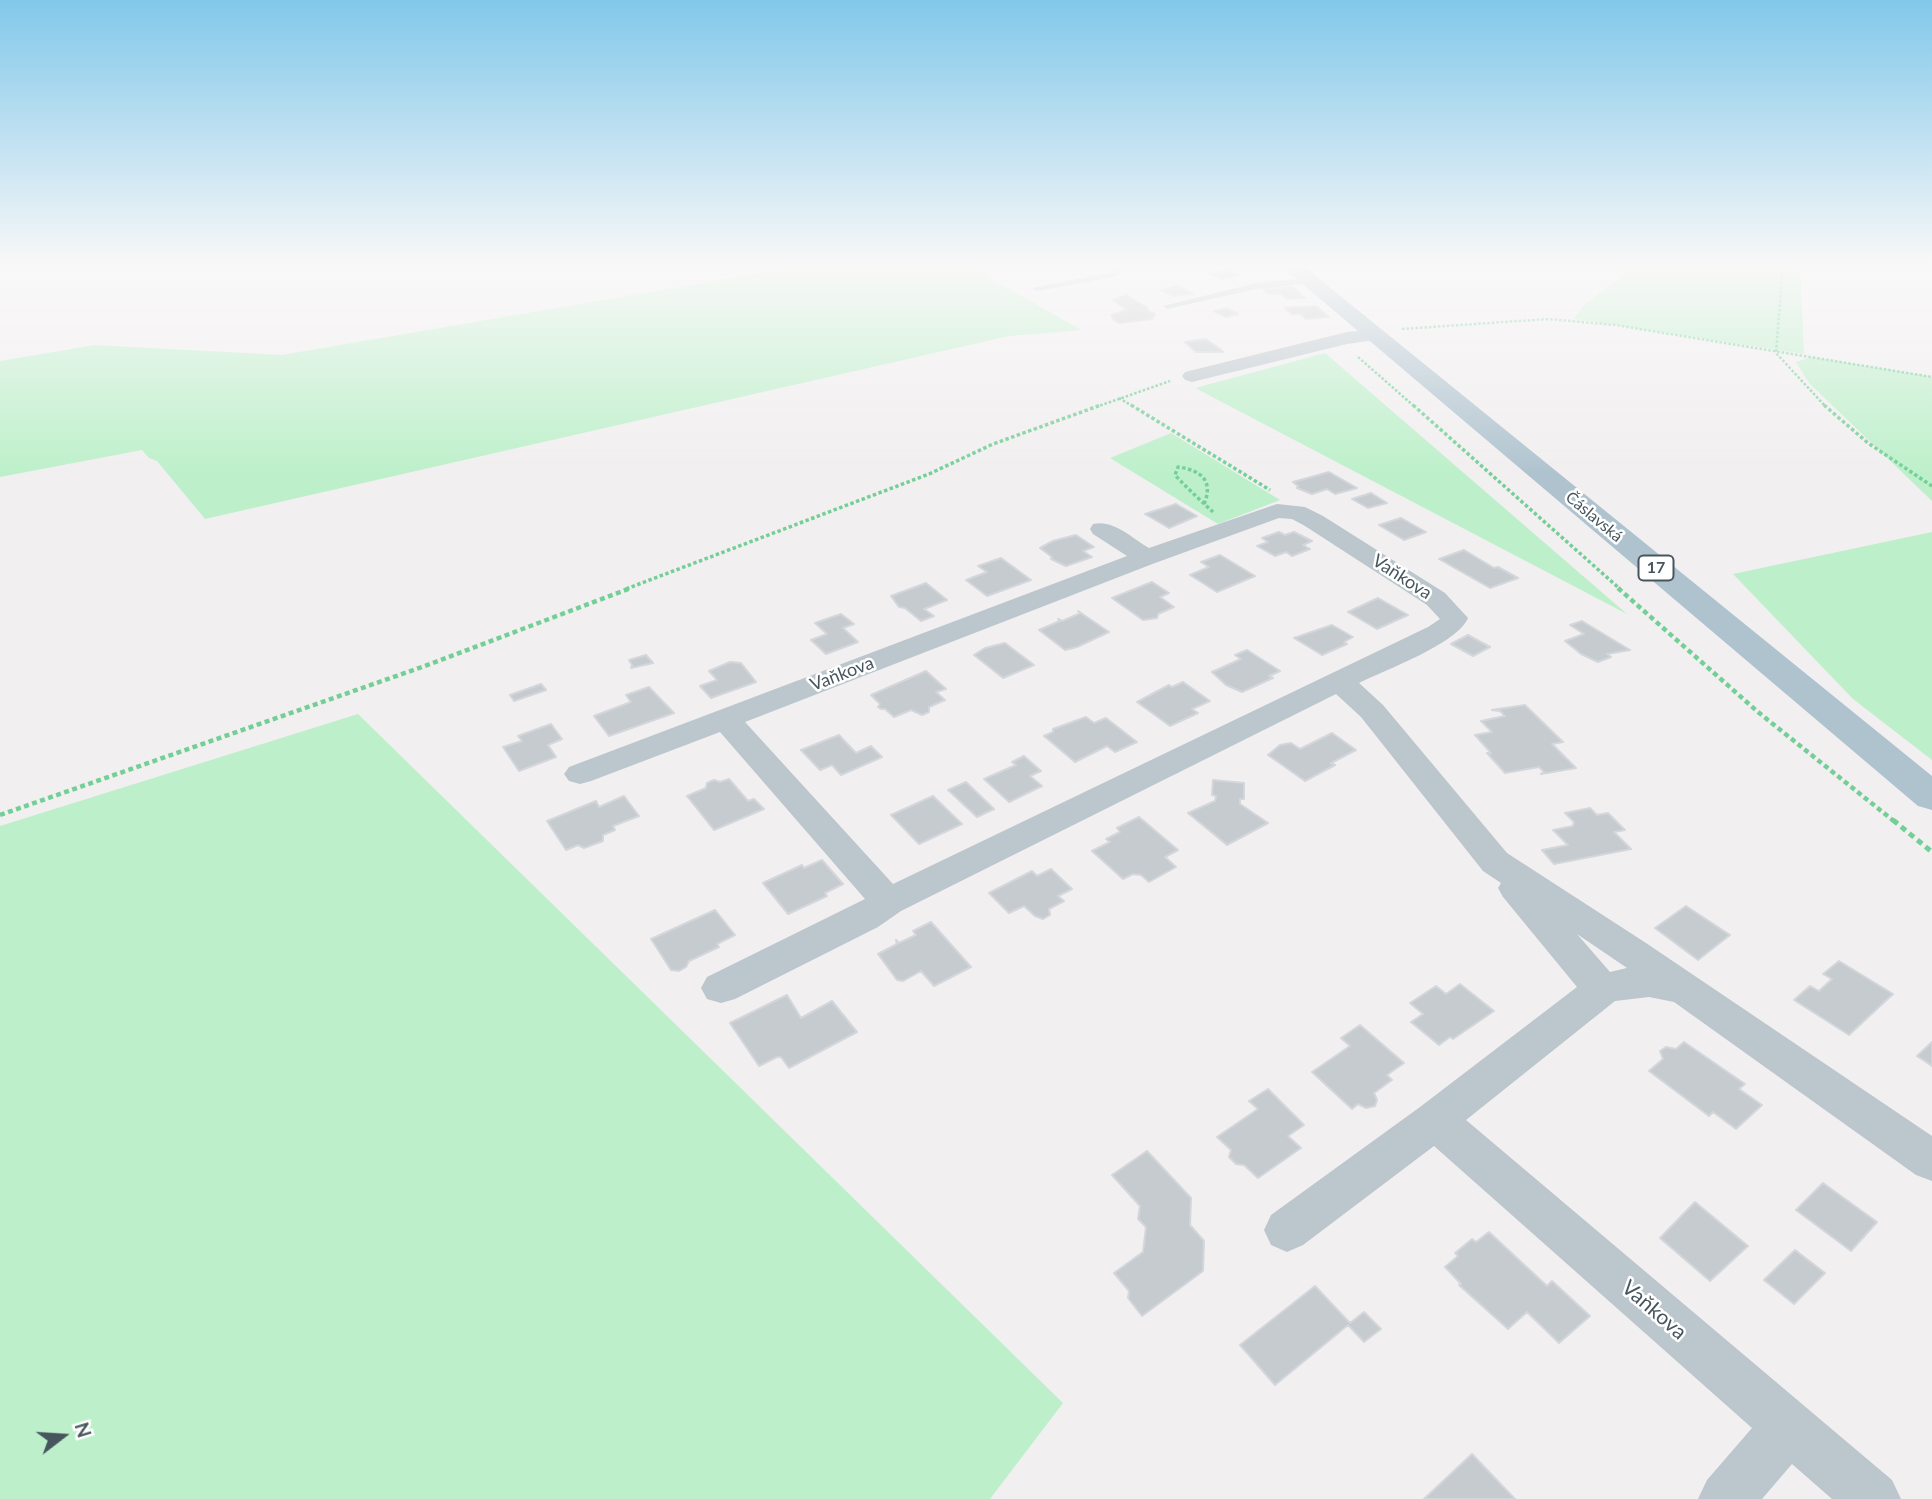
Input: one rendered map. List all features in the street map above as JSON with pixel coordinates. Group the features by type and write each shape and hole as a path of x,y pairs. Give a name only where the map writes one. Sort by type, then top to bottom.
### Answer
{"main road":[{"name":"Čáslavská","path":"1368,334 1932,797"}],"street":[{"path":"1192,376 1368,334"},
{"name":"Vaňkova","path":"580,775 1268,513 1287,511 1306,516 1436,599 1454,618 1446,629 888,902 865,917 721,988"},
{"path":"1102,529 1146,558"},
{"path":"1339,682 1372,711 1602,990"},
{"path":"725,719 888,902"},
{"path":"1495,862 1633,953 1932,1161"},
{"path":"1287,1230 1435,1120 1602,990 1620,985 1653,982 1666,983 1689,994"},
{"name":"Vaňkova","path":"1435,1120 1873,1499"},
{"path":"1726,1499 1789,1426"}],"path":[{"path":"1368,334 1367,345 1359,358 1758,712 1932,852"},
{"path":"1666,334 1776,354 1932,377"},
{"path":"1778,334 1776,354 1848,430 1882,456 1932,486"},
{"path":"0,815 435,662 929,474 993,444 1118,397 1192,376"},
{"path":"1118,397 1285,499 1287,511"},
{"path":"1204,504 1209,486 1187,468 1178,467 1175,475 1204,504 1235,524"}],"green space":[{"path":"405,334 1034,334 1009,336 205,519 157,461 149,458 142,450 0,477 0,361 95,345 282,355"},
{"path":"1672,334 1803,334 1804,354"},
{"path":"1325,353 1627,614 1195,388"},
{"path":"1811,357 1932,377 1932,501 1809,383 1796,362"},
{"path":"1171,433 1280,500 1218,524 1110,458"},
{"path":"1932,532 1932,760 1853,699 1733,574"},
{"path":"358,714 1063,1403 990,1499 0,1499 0,826"}],"building":[{"path":"1206,339 1223,352 1196,352 1185,342"},
{"path":"1329,472 1357,488 1335,494 1327,489 1312,494 1297,488 1293,482"},
{"path":"1371,493 1387,503 1368,508 1352,499"},
{"path":"1176,504 1197,516 1169,528 1145,514"},
{"path":"1401,518 1426,532 1404,540 1379,525"},
{"path":"1279,532 1285,535 1294,532 1312,541 1303,545 1310,549 1292,556 1286,552 1275,556 1257,546 1268,542 1262,538"},
{"path":"1076,535 1094,547 1083,551 1092,557 1066,566 1051,559 1052,557 1040,548 1053,541"},
{"path":"1464,550 1494,568 1498,567 1518,578 1490,588 1439,559"},
{"path":"1220,555 1255,576 1217,592 1190,575 1209,567 1201,562"},
{"path":"1001,558 1031,580 987,596 966,580 987,572 978,566"},
{"path":"1152,582 1169,593 1160,597 1174,607 1158,614 1157,618 1143,620 1112,598"},
{"path":"926,583 947,600 924,609 934,616 921,621 905,608 899,607 891,596"},
{"path":"1378,598 1408,615 1377,629 1348,612"},
{"path":"1081,613 1109,632 1065,650 1039,630 1060,621 1058,619 1062,621"},
{"path":"841,614 854,624 843,628 858,642 826,654 811,640 827,634 815,623"},
{"path":"1582,621 1630,650 1607,654 1611,657 1598,662 1581,654 1565,641 1584,634 1570,625"},
{"path":"1332,625 1353,637 1344,642 1347,644 1322,655 1294,638"},
{"path":"1468,635 1490,647 1473,656 1451,644"},
{"path":"1005,643 1034,665 1003,678 974,655 985,648"},
{"path":"1247,650 1280,671 1269,676 1273,678 1242,692 1226,685 1212,672 1241,659 1235,655"},
{"path":"646,655 653,663 631,668 629,660"},
{"path":"730,662 741,663 756,682 711,698 700,686 717,680 709,671"},
{"path":"926,671 946,689 936,692 945,700 929,707 929,712 922,715 911,710 894,717 878,707 880,704 871,695"},
{"path":"1183,682 1210,701 1192,709 1198,713 1170,726 1137,702 1169,685 1172,687"},
{"path":"541,684 546,690 514,701 510,695"},
{"path":"649,687 674,713 609,736 594,716 631,702 626,695"},
{"path":"1525,705 1563,742 1552,744 1576,768 1541,774 1544,772 1539,767 1505,773 1487,753 1491,753 1475,735 1492,732 1481,721 1505,716 1500,711 1492,710"},
{"path":"1086,717 1094,723 1106,718 1137,742 1115,752 1107,746 1075,762 1044,736 1053,732 1053,729"},
{"path":"551,724 562,739 548,745 556,757 519,771 503,747 522,741 518,736"},
{"path":"1332,733 1356,750 1305,781 1268,755 1280,745 1291,743 1300,749"},
{"path":"839,735 856,753 871,746 882,757 841,775 832,765 820,770 801,750"},
{"path":"1024,756 1041,771 1030,776 1042,786 1009,802 984,779 1016,765 1012,762"},
{"path":"729,779 748,801 754,799 764,809 714,830 687,796 706,788 707,783 714,780 720,782"},
{"path":"1213,780 1244,783 1244,799 1240,799 1240,804 1268,823 1227,845 1188,813 1215,801 1216,796 1212,795"},
{"path":"966,782 994,809 977,817 948,790"},
{"path":"624,796 639,816 613,826 615,830 603,835 603,841 584,848 578,845 566,850 547,821 596,801 599,807"},
{"path":"933,796 962,824 919,844 891,815"},
{"path":"1590,808 1597,815 1608,813 1625,830 1614,832 1631,849 1554,864 1542,850 1568,845 1553,830 1573,826 1574,822 1565,813"},
{"path":"1139,817 1178,850 1165,857 1176,867 1149,882 1141,875 1133,874 1123,879 1092,851 1110,842 1106,839 1120,832 1117,828"},
{"path":"822,860 843,884 825,893 827,896 788,914 763,883 802,865 804,868"},
{"path":"1051,869 1072,889 1058,896 1064,901 1049,909 1050,915 1043,919 1024,906 1009,913 989,893 1032,871 1037,876"},
{"path":"1686,906 1730,935 1698,960 1655,928"},
{"path":"715,910 735,935 717,944 719,947 689,961 686,967 679,971 671,970 651,939"},
{"path":"931,922 971,967 934,986 921,971 903,981 897,980 878,954 897,944 896,940 899,943 916,935 913,931"},
{"path":"1839,961 1893,994 1849,1035 1794,1000 1810,986 1819,991 1832,979 1823,974"},
{"path":"1460,984 1494,1011 1453,1039 1450,1037 1439,1045 1411,1022 1423,1014 1410,1003 1436,986 1446,994"},
{"path":"787,995 801,1018 832,1001 857,1032 789,1068 781,1057 759,1066 730,1023"},
{"path":"1360,1025 1404,1063 1387,1075 1392,1080 1374,1093 1377,1100 1375,1106 1366,1108 1358,1104 1352,1109 1312,1072 1350,1046 1341,1038"},
{"path":"1684,1042 1745,1084 1739,1089 1762,1105 1736,1129 1713,1112 1709,1116 1649,1071 1663,1059 1660,1051 1666,1047 1676,1049"},
{"path":"1932,1042 1932,1066 1917,1056"},
{"path":"1268,1089 1304,1125 1288,1136 1301,1148 1258,1178 1244,1165 1236,1164 1229,1157 1231,1150 1217,1137 1258,1109 1249,1101"},
{"path":"1147,1151 1191,1198 1190,1225 1204,1241 1203,1271 1142,1316 1128,1298 1129,1291 1114,1273 1143,1252 1146,1227 1138,1219 1140,1206 1112,1175"},
{"path":"1823,1183 1877,1222 1851,1251 1796,1210"},
{"path":"1695,1202 1748,1246 1710,1281 1660,1238"},
{"path":"1489,1232 1547,1286 1552,1281 1590,1316 1559,1343 1527,1312 1508,1329 1459,1285 1461,1284 1445,1267 1458,1256 1455,1253 1472,1239 1476,1242"},
{"path":"1795,1250 1825,1273 1794,1304 1764,1280"},
{"path":"1315,1286 1350,1323 1364,1312 1381,1329 1364,1342 1348,1325 1275,1385 1240,1345"},
{"path":"1472,1454 1515,1499 1424,1499"}]}
